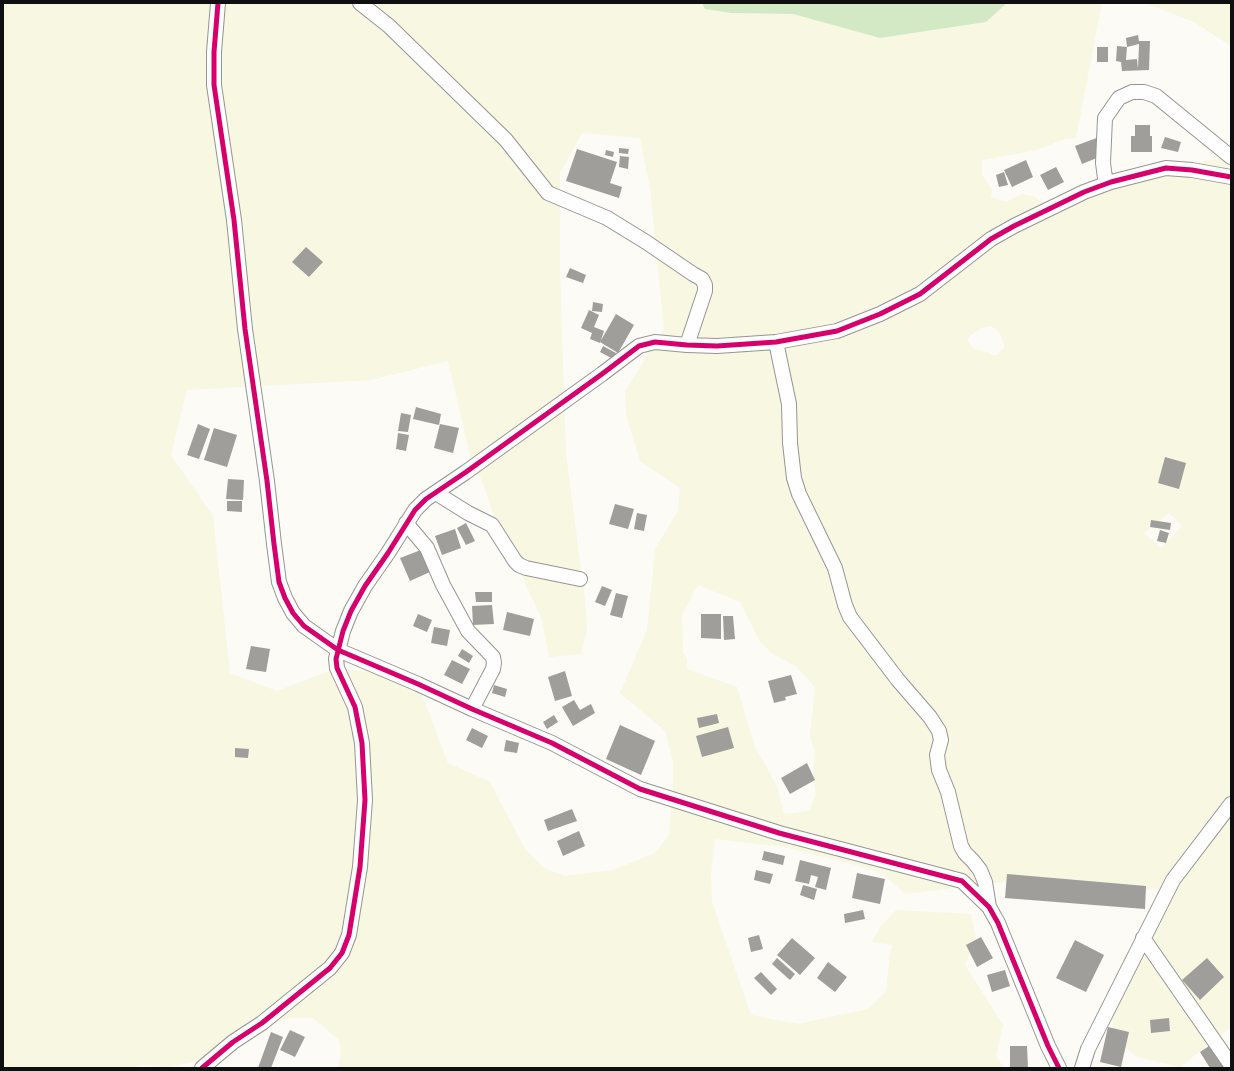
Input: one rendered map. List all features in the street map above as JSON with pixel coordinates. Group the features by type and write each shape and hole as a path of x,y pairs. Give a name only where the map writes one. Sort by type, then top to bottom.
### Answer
{"street":[{"path":"218,3 214,52 214,84 234,220 245,330 267,481 279,582 293,613 304,626 338,650 552,743 640,789 779,833 962,881 985,882"},
{"path":"360,3 389,26 506,140 548,193 607,218 702,279 705,285 705,291 687,345"},
{"path":"1111,182 1105,178 1103,164 1105,118 1119,98 1132,92 1144,92 1156,96 1231,157"},
{"path":"202,1068 234,1042 262,1023 330,968 342,952 349,935 360,867 365,800 362,743 355,707 337,668 336,659 351,611 365,586 388,553 406,523 426,499 530,426 639,346 655,342 717,346 776,342 837,331 880,314 920,294 991,239 1014,226 1084,192 1111,182 1166,168 1192,170 1231,177"},
{"path":"776,342 789,404 790,443 794,478 799,494 835,568 845,605 850,617 898,680 930,717 939,731 940,740 937,755 939,770 948,792 960,846 980,870 985,882 989,907"},
{"path":"436,492 468,513 492,525 519,565 526,568 580,579"},
{"path":"406,523 427,548 443,586 464,626 493,657 493,669 472,709"},
{"path":"1082,1068 1088,1049 1173,880 1231,804"},
{"path":"962,881 989,907 998,923 1048,1046 1059,1068"},
{"path":"1143,938 1231,1065"}],"green space":[{"path":"3,3 702,3 705,9 731,13 793,14 880,38 986,22 1007,3 1102,3 1076,138 1064,139 1037,150 982,160 982,175 992,189 991,197 1006,202 1022,194 1034,196 1050,211 1079,184 1103,184 1231,155 1231,1027 1180,1067 1137,1057 1115,1039 1109,998 1126,953 1178,888 1128,891 1044,877 905,894 882,873 856,865 784,847 715,839 711,874 712,902 751,1015 798,1024 868,1009 886,991 890,954 893,945 872,942 880,927 896,910 971,914 976,938 965,965 1003,1025 996,1056 1004,1068 338,1068 341,1051 339,1040 313,1018 289,1018 265,1025 218,1052 189,1063 166,1067 142,1065 130,1068 3,1068","holes":["582,133 640,138 650,188 664,330 655,342 625,392 626,414 640,461 680,488 678,511 655,549 647,630 620,693 665,731 673,761 673,785 669,835 655,853 613,870 565,876 544,868 525,849 490,782 448,763 418,684 385,674 337,668 277,691 230,673 213,516 171,455 187,390 371,380 448,361 471,459 483,483 502,540 515,561 542,620 549,657 581,654 587,629 585,600 566,454 560,272 560,173","990,326 996,329 1000,334 1004,348 997,355 992,355 987,352 973,349 967,339 980,329","1169,513 1182,526 1161,548 1144,533","698,585 740,602 760,642 773,654 795,666 815,687 810,735 815,753 813,773 816,795 809,811 784,814 777,786 755,747 737,687 687,669 687,659 683,653 682,615"]},
{"path":"702,3 1007,3 986,22 880,38 793,14 731,13 705,9"},
{"path":"1145,3 1231,3 1231,46 1194,22"}],"building":[{"path":"1138,35 1139,41 1150,41 1149,70 1122,71 1121,62 1116,61 1117,46 1127,47 1126,38","holes":["1139,44 1138,69 1137,59 1126,60 1127,47"]},
{"path":"1097,47 1108,47 1108,62 1097,62"},
{"path":"1135,125 1150,125 1152,152 1131,152 1131,136 1135,136"},
{"path":"1102,136 1109,153 1082,164 1075,146"},
{"path":"1165,137 1181,142 1178,152 1161,148"},
{"path":"619,148 629,149 628,154 619,153"},
{"path":"577,149 617,162 610,183 622,187 619,198 566,181"},
{"path":"606,150 614,152 613,157 605,155"},
{"path":"620,156 629,157 628,169 619,167"},
{"path":"1026,160 1033,177 1012,187 1004,170"},
{"path":"1056,167 1064,182 1048,190 1040,175"},
{"path":"1004,172 1008,185 999,187 996,175"},
{"path":"306,247 323,262 309,277 292,262"},
{"path":"570,268 586,275 583,283 566,277"},
{"path":"593,302 603,304 602,312 592,311"},
{"path":"589,310 599,315 594,327 604,331 600,343 590,339 592,333 581,328"},
{"path":"616,314 634,325 618,353 600,342"},
{"path":"603,346 616,353 613,359 600,352"},
{"path":"416,407 441,414 439,425 413,419"},
{"path":"401,413 411,415 408,432 398,431"},
{"path":"198,424 210,429 199,459 187,455"},
{"path":"440,424 459,428 453,453 434,448"},
{"path":"214,428 237,435 227,467 204,460"},
{"path":"398,433 409,435 406,451 396,449"},
{"path":"1165,457 1186,463 1179,489 1158,483"},
{"path":"228,479 244,480 243,500 226,499"},
{"path":"227,501 242,501 242,512 227,511"},
{"path":"615,504 634,509 628,529 609,524"},
{"path":"637,513 647,515 644,531 634,529"},
{"path":"1151,520 1171,523 1170,530 1150,527"},
{"path":"466,523 475,541 466,545 457,528"},
{"path":"455,529 461,548 442,555 435,536"},
{"path":"1160,530 1169,533 1166,543 1157,541"},
{"path":"421,550 430,572 410,581 400,558"},
{"path":"602,586 612,590 605,606 595,602"},
{"path":"475,592 492,592 492,602 476,602"},
{"path":"616,593 628,596 622,618 610,615"},
{"path":"492,605 494,624 473,625 472,606"},
{"path":"507,612 534,619 530,636 503,630"},
{"path":"418,614 432,620 427,632 413,626"},
{"path":"701,614 721,614 721,639 701,638"},
{"path":"723,616 733,616 735,639 724,640"},
{"path":"434,627 450,630 447,646 431,643"},
{"path":"251,646 270,649 266,672 246,669"},
{"path":"462,649 473,656 469,663 458,656"},
{"path":"452,660 470,669 462,684 444,675"},
{"path":"565,671 572,696 555,701 548,677"},
{"path":"791,675 797,694 785,697 786,700 774,703 768,681"},
{"path":"494,685 507,689 505,697 492,693"},
{"path":"574,700 580,710 591,704 595,713 573,726 562,707"},
{"path":"717,714 719,723 699,728 697,718"},
{"path":"554,715 558,722 547,729 543,722"},
{"path":"620,725 655,741 641,775 606,759"},
{"path":"728,727 734,748 702,757 696,736"},
{"path":"472,728 488,736 482,748 466,740"},
{"path":"506,740 519,743 517,753 504,751"},
{"path":"235,748 249,749 248,758 235,757"},
{"path":"807,763 815,780 790,794 781,778"},
{"path":"572,809 577,821 548,831 544,820"},
{"path":"579,831 585,846 563,856 557,841"},
{"path":"764,851 785,856 783,865 762,860"},
{"path":"800,860 831,868 826,890 815,887 818,877 811,875 809,884 795,881"},
{"path":"756,870 773,874 770,884 754,880"},
{"path":"857,873 885,879 880,904 852,898"},
{"path":"1007,874 1146,886 1145,909 1005,898"},
{"path":"803,885 817,889 814,900 800,895"},
{"path":"863,910 865,919 845,923 844,914"},
{"path":"759,935 763,949 751,952 748,938"},
{"path":"981,937 993,958 977,967 966,945"},
{"path":"792,938 815,958 800,975 777,955"},
{"path":"1075,940 1104,955 1086,992 1056,978"},
{"path":"777,958 795,974 790,980 772,964"},
{"path":"1207,958 1224,977 1200,1000 1182,980"},
{"path":"828,962 847,977 835,992 817,978"},
{"path":"1005,970 1010,986 992,992 987,975"},
{"path":"761,972 777,989 771,995 754,978"},
{"path":"1169,1018 1170,1031 1151,1033 1150,1020"},
{"path":"1108,1027 1129,1032 1121,1067 1100,1062"},
{"path":"290,1030 305,1037 295,1057 280,1050"},
{"path":"271,1032 283,1037 271,1068 258,1068"},
{"path":"1212,1044 1226,1066 1223,1068 1210,1068 1200,1052"},
{"path":"1010,1046 1027,1046 1028,1068 1010,1068"}],"cycle path":[{"path":"218,3 214,52 214,85 234,220 245,329 267,481 279,582 293,613 304,626 338,650 552,743 640,789 779,833 962,881 989,907 998,923 1048,1046 1059,1068"},
{"path":"202,1068 233,1042 262,1023 330,968 342,953 349,935 360,867 365,800 362,743 355,707 337,668 336,659 343,631 351,611 365,586 415,510 426,499 466,472 639,346 655,342 717,346 776,342 837,331 880,314 920,294 991,239 1014,226 1084,192 1111,182 1166,168 1192,170 1231,177"}]}
